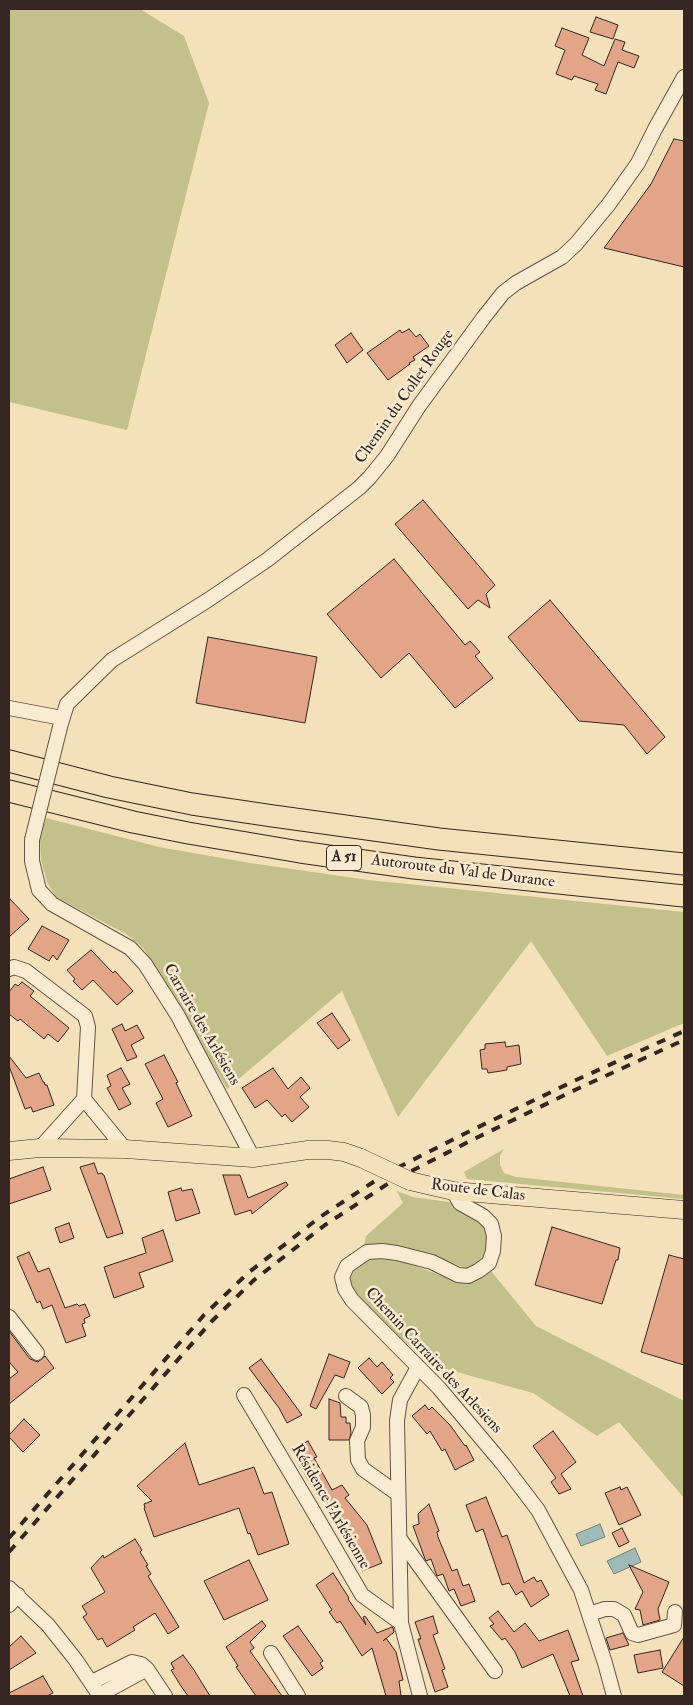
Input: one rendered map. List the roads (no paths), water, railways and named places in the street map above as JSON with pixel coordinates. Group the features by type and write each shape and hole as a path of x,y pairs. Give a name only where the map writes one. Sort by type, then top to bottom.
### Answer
{"highway":[{"name":"Autoroute du Val de Durance","path":"9,760 109,787 192,804 439,839 684,864"},
{"name":"Autoroute du Val de Durance","path":"9,791 133,822 300,852 442,872 684,896"}],"main road":[{"name":"Route de Calas","path":"9,1151 40,1148 125,1149 253,1158 318,1150 344,1152 410,1181 453,1191 684,1210"}],"street":[{"name":"Chemin du Collet Rouge","path":"32,840 67,704 112,660 208,600 266,560 359,488 370,477 387,456 419,406 504,293 516,282 562,257 576,244 609,204 638,163 684,77"},
{"path":"9,708 61,722"},
{"name":"Carraire des Arlésiens","path":"32,840 32,861 39,890 52,904 130,948 145,964 178,1016 253,1158"},
{"path":"9,968 14,967 26,971 85,1016 88,1027 84,1099 40,1148"},
{"path":"84,1099 125,1149"},
{"name":"Chemin Carraire des Arlesiens","path":"453,1191 460,1204 483,1216 491,1224 494,1236 488,1263 468,1276 458,1275 432,1262 397,1253 367,1252 347,1266 342,1277 344,1289 352,1300 439,1388 503,1464 538,1510 580,1590 614,1696"},
{"path":"9,1317 37,1353"},
{"path":"418,1367 400,1400 397,1421 401,1623 420,1696"},
{"name":"Résidence l'Arlésienne","path":"244,1396 362,1595 401,1623"},
{"path":"346,1396 361,1407 363,1415 363,1428 357,1441 358,1460 363,1469 398,1494"},
{"path":"400,1539 495,1670"},
{"path":"12,1595 48,1625 100,1695 147,1669"},
{"path":"589,1614 605,1609 614,1609 624,1615 632,1633 638,1635 674,1625 675,1612"},
{"path":"271,1653 298,1696"},
{"path":"92,1682 132,1662 141,1664 147,1669 165,1696"}],"water":[{"path":"600,1524 605,1537 581,1546 576,1534"},
{"path":"635,1548 641,1562 614,1574 607,1561"}],"railway":[{"path":"9,1538 204,1315 248,1273 320,1217 387,1173 574,1081 684,1031"},
{"path":"9,1552 211,1322 254,1280 325,1225 392,1181 577,1089 684,1040"}]}
